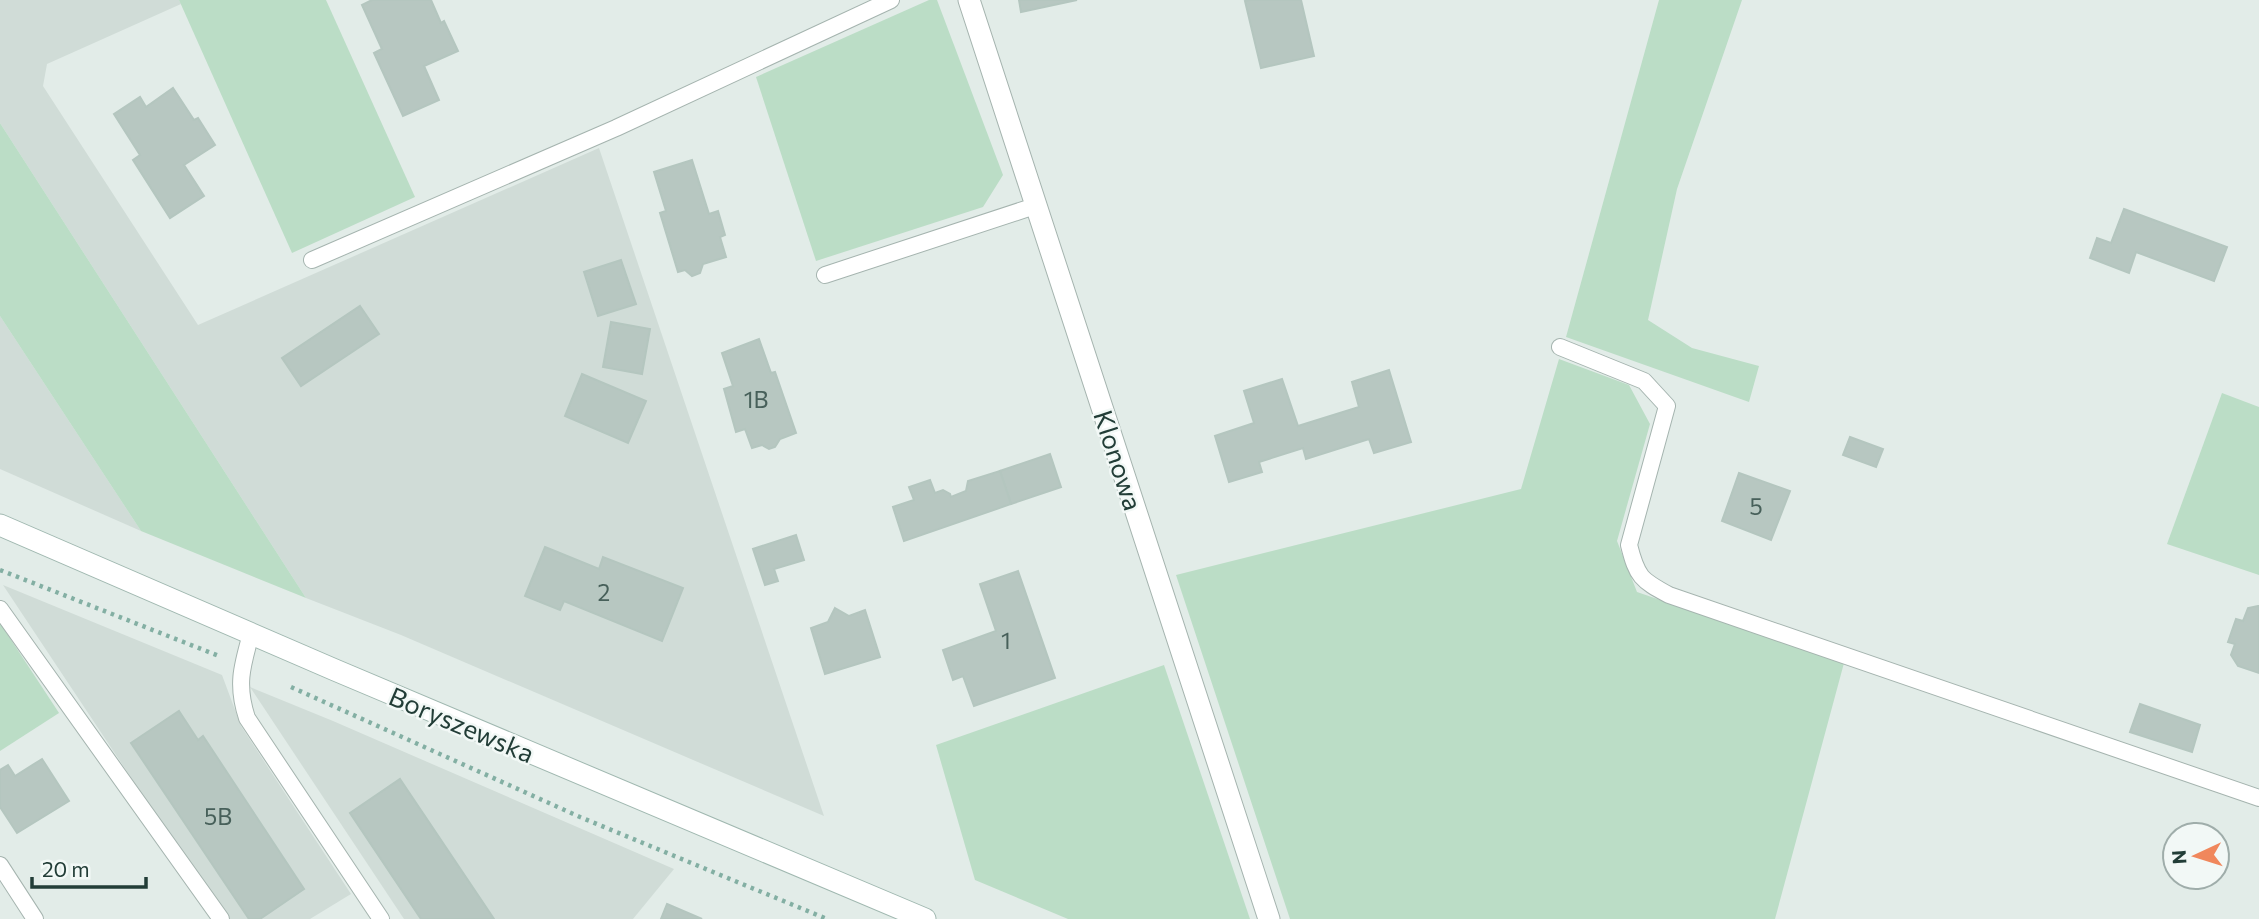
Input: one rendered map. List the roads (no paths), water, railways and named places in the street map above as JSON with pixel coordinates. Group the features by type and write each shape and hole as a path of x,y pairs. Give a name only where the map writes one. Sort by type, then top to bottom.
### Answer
{"main road":[{"name":"Klonowa","path":"969,0 1269,919"},
{"name":"Boryszewska","path":"0,525 925,919"}],"lane":[{"path":"312,260 616,128 891,0"},
{"path":"825,275 1035,206"},
{"path":"1560,348 1644,381 1667,406 1629,545 1633,562 1644,582 1669,595 2259,798"},
{"path":"0,609 221,919"},
{"path":"251,634 242,665 240,697 247,718 381,919"},
{"path":"0,865 35,919"}]}
